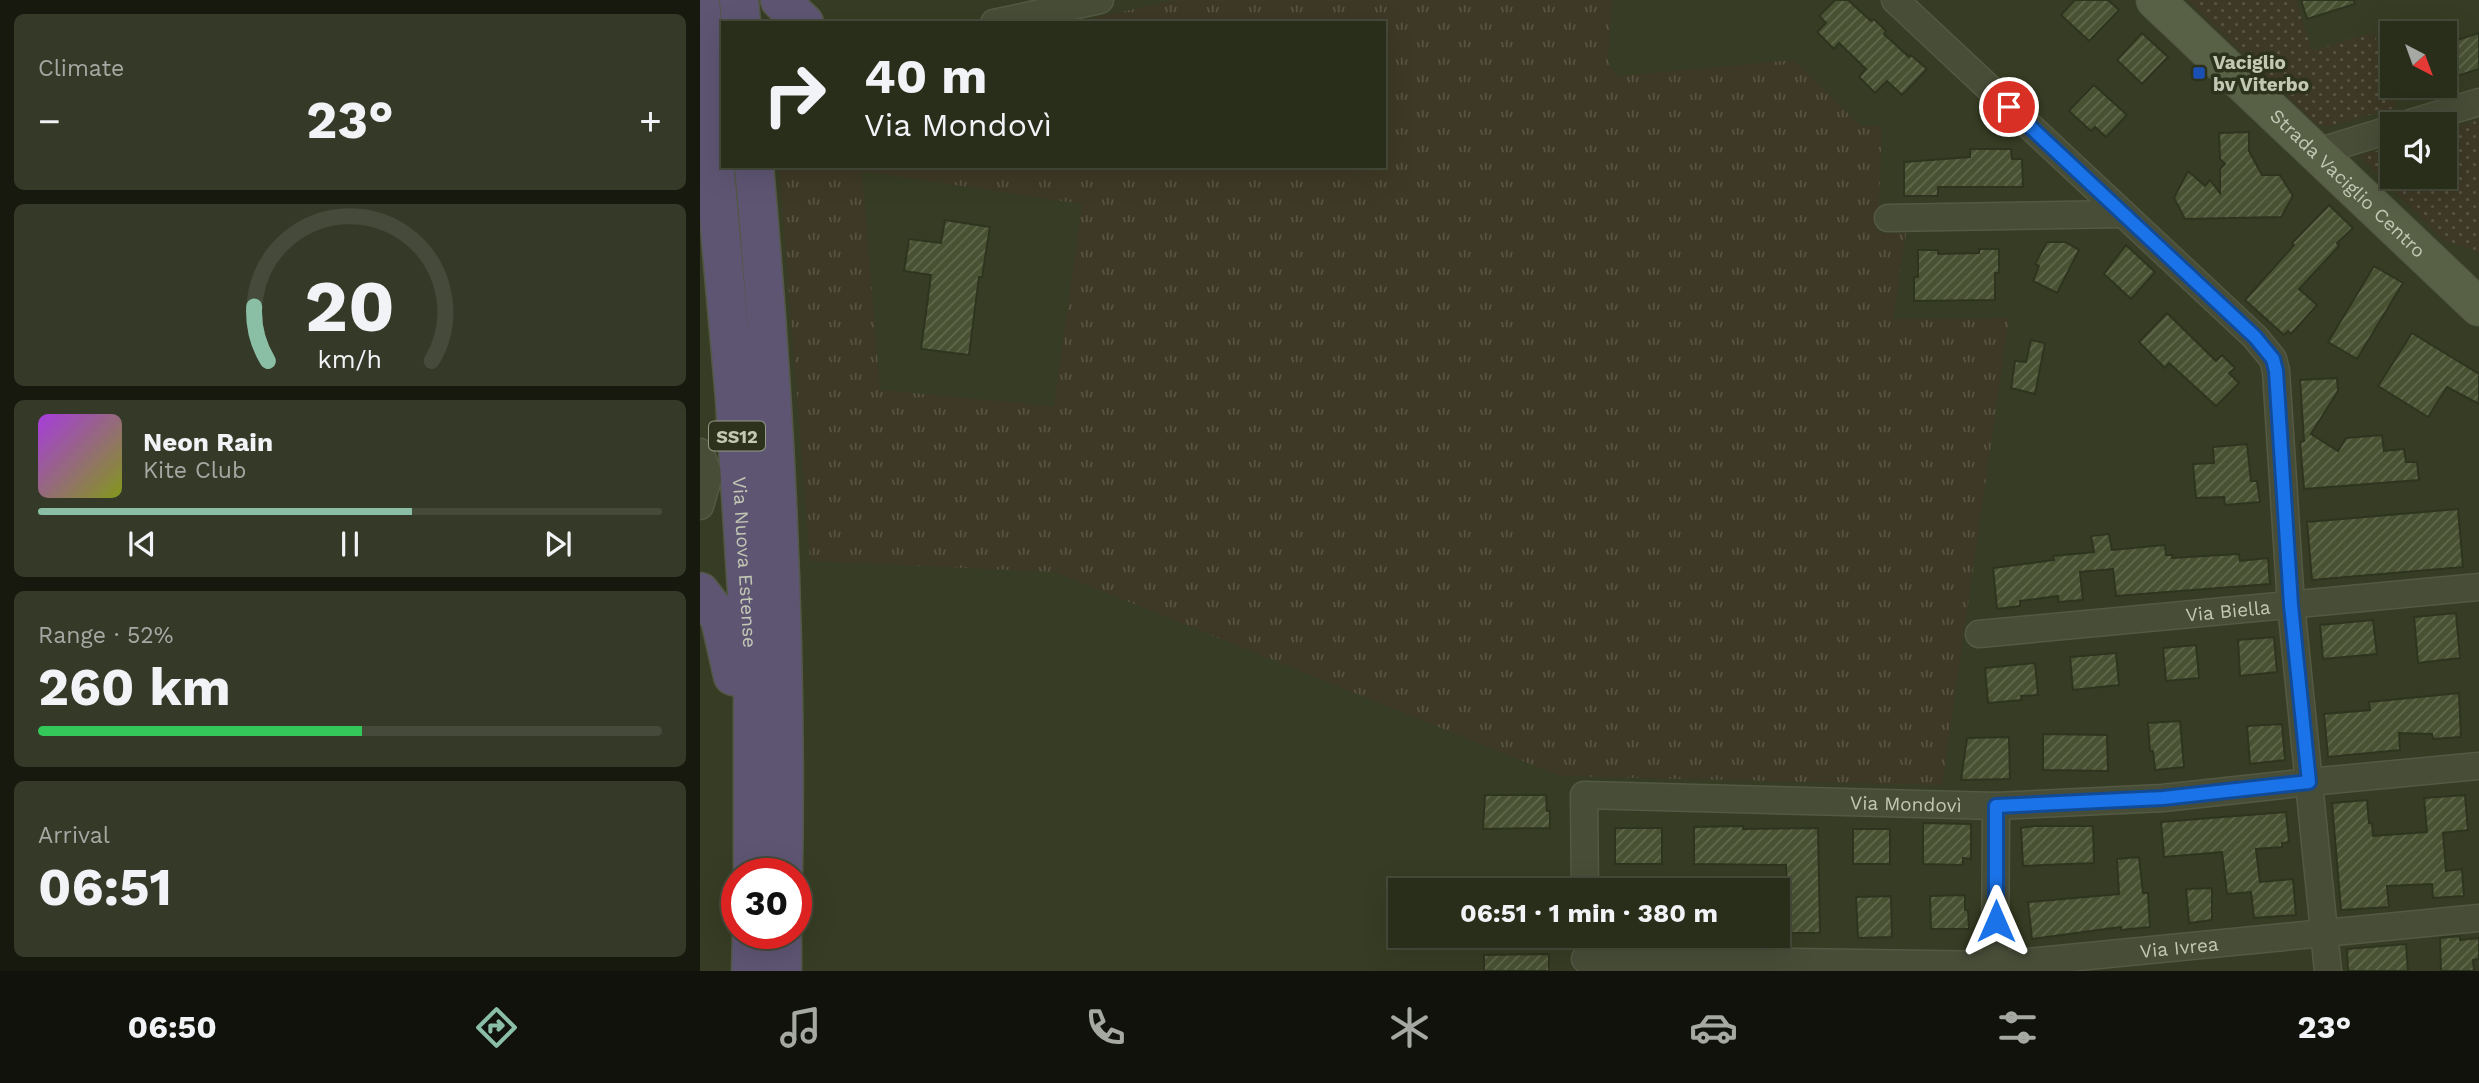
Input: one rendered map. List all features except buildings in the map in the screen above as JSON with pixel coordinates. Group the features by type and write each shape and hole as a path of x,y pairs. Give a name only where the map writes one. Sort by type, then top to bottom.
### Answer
{"highway":[{"name":"Via Nuova Estense","path":"700,0 735,399 751,660 753,858"},
{"path":"739,0 741,21"},
{"path":"780,0 802,21"},
{"name":"Via Nuova Estense","path":"754,168 774,435 783,697 783,858"},
{"path":"758,211 766,168"},
{"path":"700,592 720,618 735,687 737,858"},
{"path":"751,971 752,949"},
{"path":"782,949 782,971"}],"street":[{"path":"1002,21 1100,0"},
{"path":"1895,0 2255,337 2273,359 2276,371 2291,605 2328,971"},
{"name":"Strada Vaciglio Centro","path":"2155,0 2479,307"},
{"path":"2446,112 2479,102"},
{"path":"2317,152 2380,133"},
{"path":"1888,218 2123,214"},
{"path":"700,452 709,475 700,506"},
{"name":"Via Biella","path":"1979,634 2479,587"},
{"name":"Via Mondovì","path":"1585,878 1584,795 1996,806 2163,798 2479,766"},
{"path":"1995,968 1996,806"},
{"name":"Via Ivrea","path":"1585,955 1995,968 2479,918"}],"green space":[{"path":"1176,0 1612,0 1608,60 1618,76 1794,60 1861,126 1882,126 1878,233 1906,233 1893,319 2009,318 1942,785 1560,776 1055,572 810,561 779,168 1386,168 1386,21 1079,21","holes":["862,171 1082,204 1054,406 880,390"]},
{"path":"2188,0 2296,0 2312,51 2374,32 2380,52 2380,98 2394,98 2397,107 2328,127 2315,123"},
{"path":"2479,120 2479,254 2444,241 2393,189 2457,189 2457,126"},
{"path":"2380,150 2380,176 2360,156"}],"place":[{"name":"Vaciglio bv Viterbo","path":"2199,73"}],"route":[{"path":"1996,921 1996,806 2163,798 2309,782 2291,605 2276,371 2273,359 2255,337 2009,107"}]}
